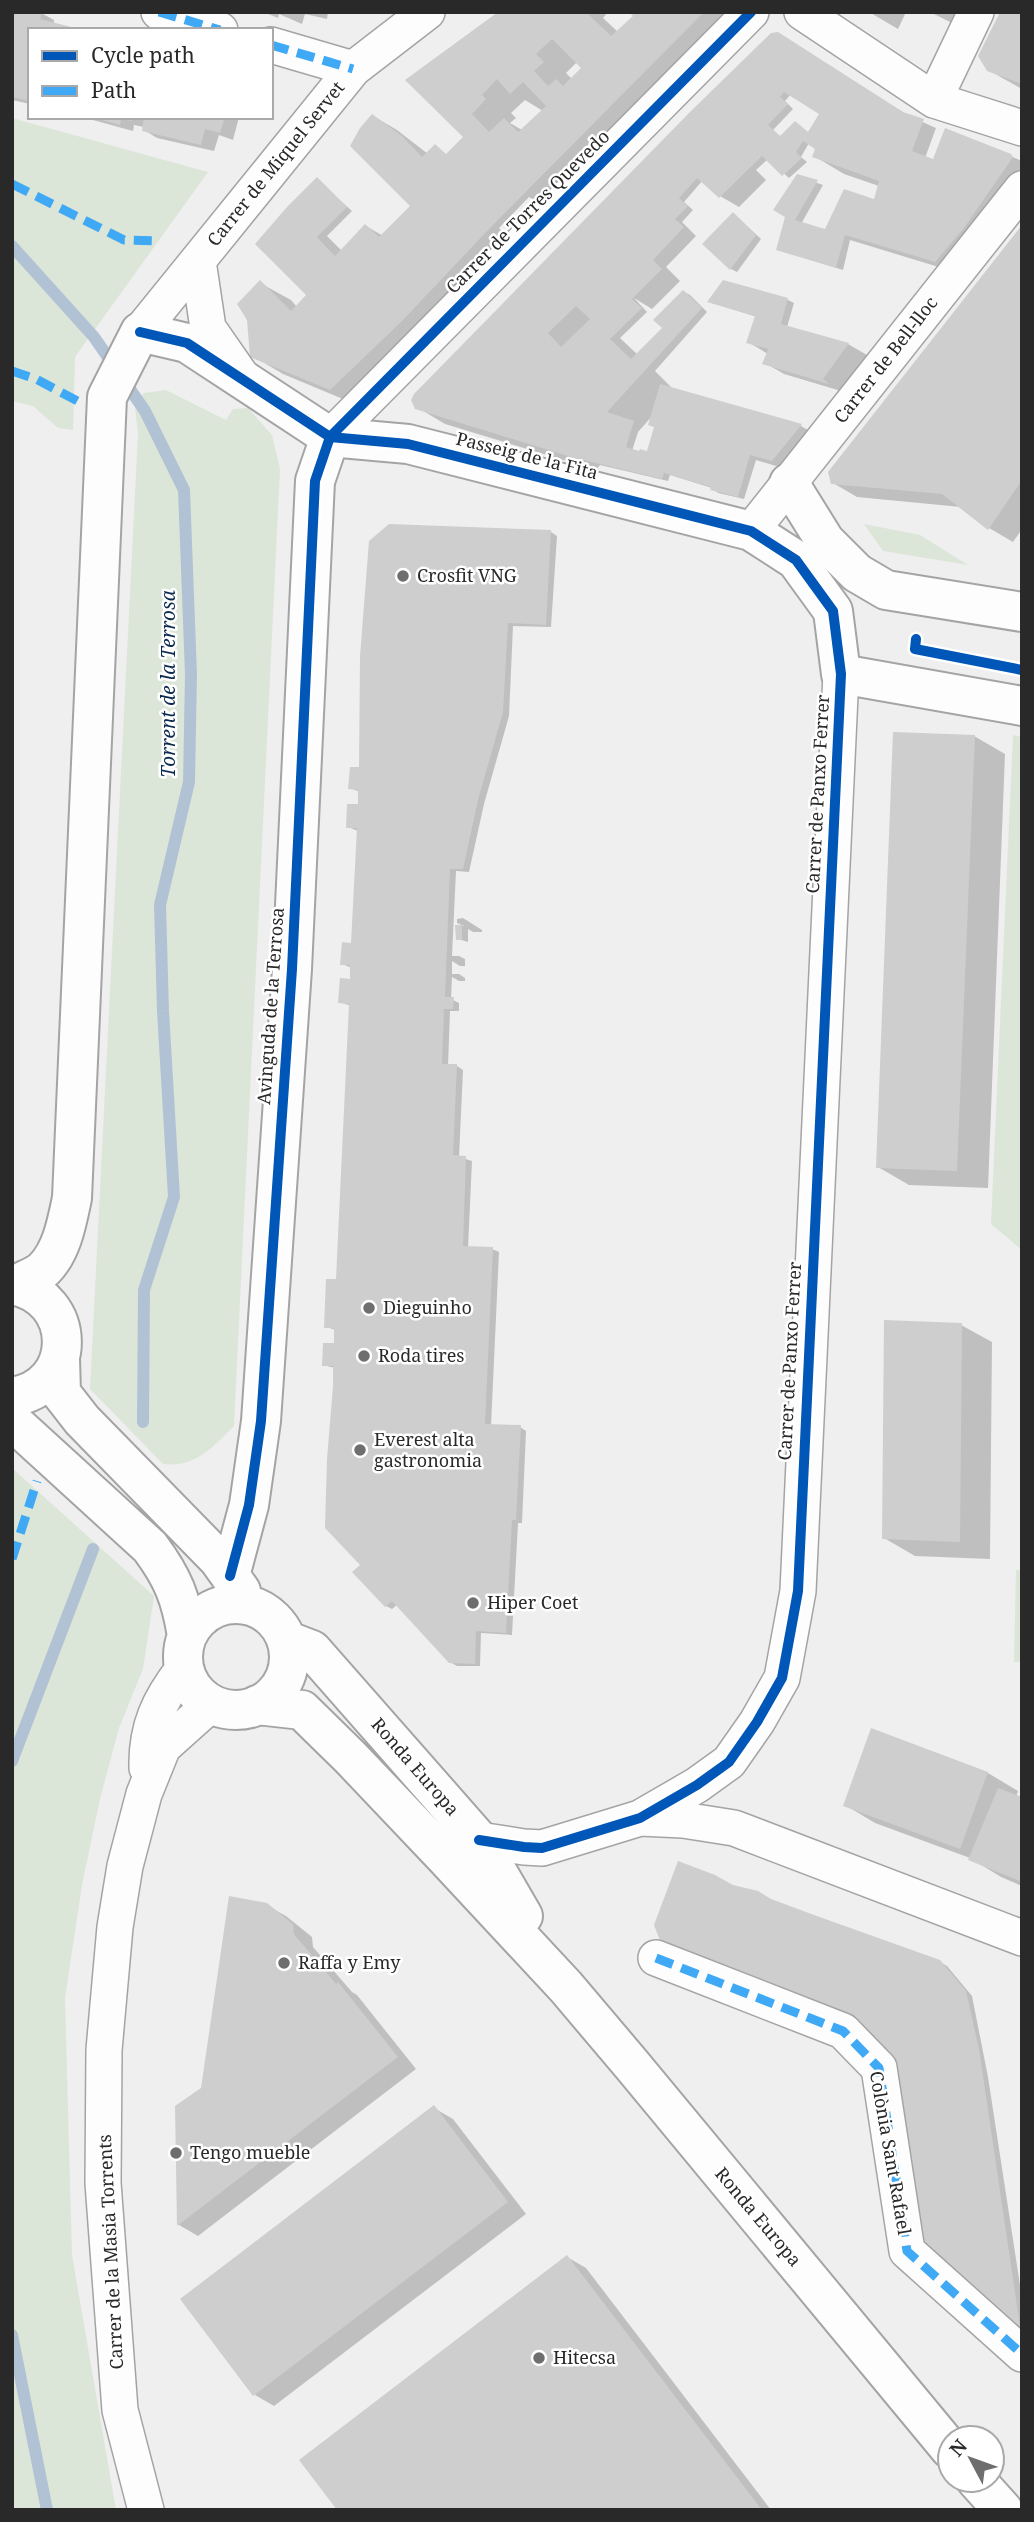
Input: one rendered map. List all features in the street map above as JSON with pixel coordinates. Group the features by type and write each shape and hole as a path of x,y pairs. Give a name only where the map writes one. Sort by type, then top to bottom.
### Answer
{"street":[{"path":"159,12 213,28"},
{"name":"Carrer de Miquel Servet","path":"140,332 354,69 427,12"},
{"name":"Carrer de Torres Quevedo","path":"330,437 751,12"},
{"path":"802,12 934,100 1022,128"},
{"path":"934,100 976,12"},
{"path":"273,46 354,69"},
{"name":"Carrer de Bell-lloc","path":"751,531 1022,189"},
{"name":"Passeig de la Fita","path":"198,261 208,328 242,377"},
{"path":"14,1285 43,1269 56,1251 72,1198 107,397 140,332"},
{"name":"Passeig de la Fita","path":"140,332 187,343 330,437 408,444 751,531 796,559 833,611 841,674"},
{"name":"Avinguda de la Terrosa","path":"241,1591 249,1505 261,1421 292,969 315,481 330,437"},
{"path":"789,483 825,541 857,573 886,590 1022,612"},
{"path":"833,611 854,597 886,590"},
{"path":"841,674 1022,706"},
{"name":"Carrer de Panxo Ferrer","path":"479,1840 542,1848 640,1818 697,1785 729,1762 757,1722 782,1678 798,1591 841,674"},
{"name":"Ronda Europa","path":"14,1285 36,1293 52,1309 61,1330 61,1393 82,1420 218,1559 241,1591 273,1619 286,1640 312,1650 479,1840 566,1987"},
{"path":"12,1397 29,1393 40,1386 54,1371 60,1359"},
{"path":"12,1421 149,1548 166,1569 181,1603 191,1687 211,1704"},
{"path":"185,1652 198,1620 213,1609 232,1604 241,1591"},
{"path":"257,1705 272,1696 284,1678 289,1657 286,1640"},
{"name":"Carrer de la Masia Torrents","path":"147,1786 146,1742 164,1693 185,1652"},
{"name":"Ronda Europa","path":"211,1704 234,1710 257,1705 302,1710 566,1987 936,2432"},
{"name":"Carrer de la Masia Torrents","path":"146,2510 120,2410 103,2183 104,2050 115,1927 125,1866 147,1786 163,1747 211,1704"},
{"path":"640,1818 683,1820 734,1828 1022,1938"},
{"name":"Colònia Sant Rafael","path":"656,1958 843,2031 879,2068 907,2251 1022,2354"}],"green space":[{"path":"12,118 208,172 75,357 73,430 58,428 33,406 12,401"},
{"path":"166,390 226,420 233,409 248,408 272,435 280,469 234,1426 203,1454 185,1463 174,1464 163,1464 90,1389 138,434 135,406 144,393"},
{"path":"864,524 920,535 968,565 883,551"},
{"path":"1013,735 1022,737 1022,1250 991,1224"},
{"path":"12,1468 154,1596 143,1669 119,1728 100,1799 82,1885 65,1998 72,2255 116,2510 12,2510"},
{"path":"1016,1570 1022,1570 1022,1662 1014,1662"}],"building":[{"path":"12,12 42,12 40,19 75,28 28,28 28,101 12,97"},
{"path":"498,12 586,12 611,36 633,16 629,12 704,12 402,321 330,390 250,357 247,320 237,304 260,280 291,311 306,295 255,244 317,177 347,207 317,237 335,256 365,224 379,237 410,206 350,146 372,114 402,136 422,157 435,144 446,154 463,137 405,80","holes":["552,39 581,68 563,86 556,79 548,86 534,71 544,62 536,54","497,79 510,94 523,82 546,106 518,132 504,118 489,132 472,114 486,99 482,95"]},
{"path":"1000,12 1022,12 1022,84 987,71 978,56"},
{"path":"778,32 903,112 924,119 912,151 933,159 945,128 1013,157 964,228 935,262 845,235 836,268 776,250 785,217 773,210 797,174 818,180 795,220 825,229 844,189 874,199 879,181 812,157 815,149 803,141 796,152 802,158 782,176 762,156 719,198 697,178 679,198 688,206 675,219 684,227 653,260 662,269 632,299 642,308 610,339 631,359 662,328 653,320 683,290 702,308 607,412 634,421 626,447 639,451 647,451 654,427 648,425 660,384 802,424 772,461 750,455 738,497 664,473 662,479 571,457 415,409 411,400 414,394 771,33","holes":["784,92 819,114 808,132 795,121 780,136 768,125 788,104 780,97","576,306 590,319 561,347 548,333"]},
{"path":"99,119 121,119 120,125"},
{"path":"144,119 224,119 220,133 205,129 201,145 142,131"},
{"path":"733,212 756,235 730,270 702,244"},
{"path":"1022,225 1022,480 988,530 942,494 831,484 828,472"},
{"path":"723,280 788,298 781,324 849,343 823,379 829,384 762,364 768,349 746,343 755,316 707,302"},
{"path":"389,524 551,530 546,625 508,623 503,712 478,800 463,869 450,869 445,997 454,997 453,1009 444,1009 442,1064 457,1064 453,1155 466,1156 463,1246 493,1247 485,1424 521,1425 516,1520 512,1520 506,1633 476,1631 475,1664 449,1663 392,1601 385,1607 352,1572 360,1565 325,1528 333,1366 322,1366 323,1343 334,1343 334,1328 324,1328 326,1279 336,1279 349,1004 338,1003 340,978 350,979 350,965 340,965 342,942 351,943 357,828 346,828 347,804 358,804 358,790 348,789 350,767 359,767 360,656 369,541"},
{"path":"893,732 975,735 957,1171 876,1168"},
{"path":"455,925 462,925 462,940 456,940"},
{"path":"884,1320 962,1323 960,1542 882,1539"},
{"path":"871,1728 988,1772 960,1849 843,1806"},
{"path":"998,1788 1022,1797 1022,1882 968,1860"},
{"path":"678,1861 733,1885 758,1891 771,1899 940,1960 966,1991 979,2049 1021,2333 920,2248 895,2071 664,1951 654,1925"},
{"path":"229,1896 267,1903 293,1924 294,1934 336,1984 338,1982 398,2057 177,2226 175,2106 201,2088"},
{"path":"434,2105 508,2202 253,2396 180,2299"},
{"name":"Hitecsa","path":"567,2255 762,2510 337,2510 299,2460"}],"waterway":[{"name":"Torrent de la Terrosa","path":"12,246 94,337 145,411 184,490 191,674 189,782 160,905 174,1197 144,1290 143,1422"},
{"name":"Torrent de la Terrosa","path":"12,1761 93,1549"},
{"name":"Torrent de la Terrosa","path":"12,2335 47,2510"}],"marked path":[{"path":"159,12 213,28"},
{"path":"273,46 353,69"},
{"path":"12,184 124,240 160,241"},
{"path":"12,371 36,379 85,405"},
{"path":"12,1559 37,1481"},
{"path":"656,1958 843,2031 879,2068 907,2251 1022,2354"}],"cycle path":[{"path":"230,1576 249,1505 261,1421 292,969 315,481 330,437 751,12"},
{"path":"140,332 187,343 330,437 408,444 751,531 796,560 833,611 841,674 798,1591 782,1678 757,1722 729,1762 697,1785 640,1818 542,1848 479,1840"},
{"path":"916,639 915,649 1022,670"}],"place":[{"name":"Crosfit VNG","path":"403,576"},
{"name":"Dieguinho","path":"369,1308"},
{"name":"Roda tires","path":"364,1356"},
{"name":"Everest alta gastronomia","path":"360,1450"},
{"name":"Hiper Coet","path":"473,1603"},
{"name":"Raffa y Emy","path":"284,1963"},
{"name":"Tengo mueble","path":"176,2153"},
{"name":"Hitecsa","path":"539,2358"}]}
